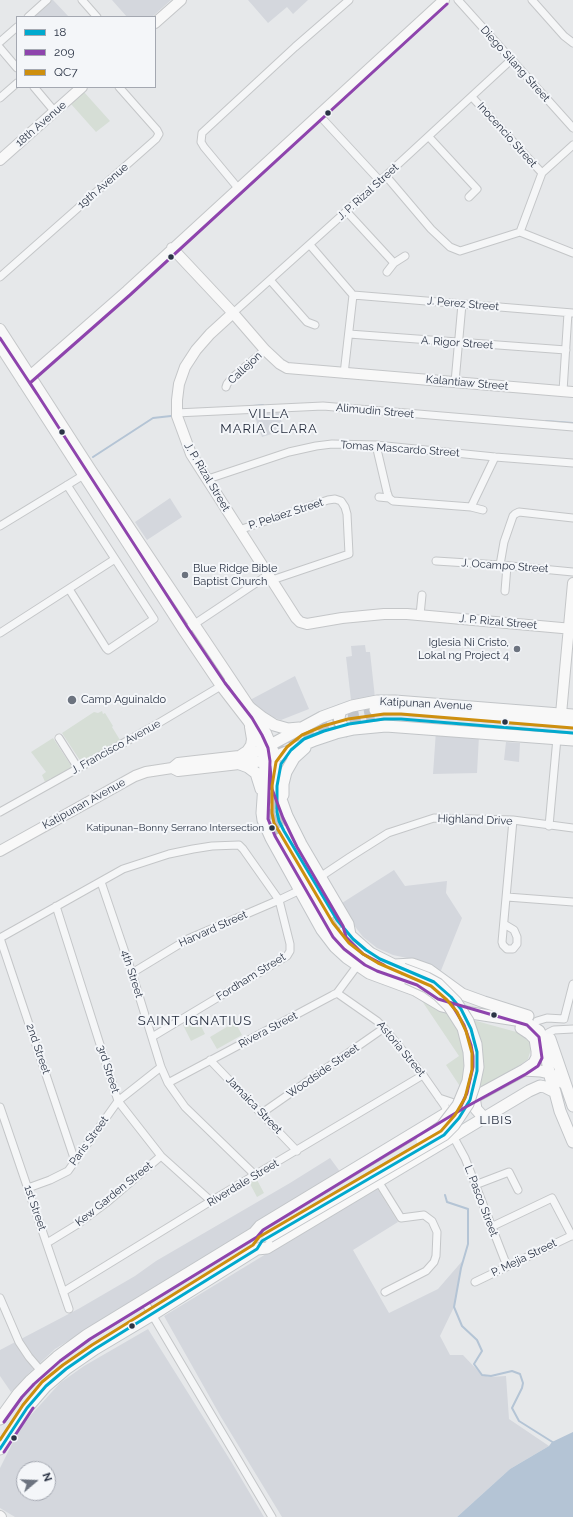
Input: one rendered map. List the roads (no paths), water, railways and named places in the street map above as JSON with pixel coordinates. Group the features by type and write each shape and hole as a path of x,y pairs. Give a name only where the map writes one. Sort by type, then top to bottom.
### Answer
{"main road":[{"name":"Katipunan Avenue","path":"267,747 330,714 372,702 395,701 573,715"},
{"path":"249,707 263,718 276,725 290,729 302,728"},
{"name":"Katipunan Avenue","path":"573,723 399,709 375,715 401,719 573,733"},
{"path":"341,710 341,732"},
{"path":"330,714 336,721 341,732"},
{"name":"Katipunan Avenue","path":"269,759 315,740 341,732 396,726 573,740"},
{"path":"287,816 283,788 286,772 298,753 315,740"},
{"path":"267,747 277,788 287,816 320,877 348,924 350,935"},
{"path":"0,1449 27,1408 46,1386 66,1369 95,1349 257,1249 262,1241 263,1234 260,1226 448,1112 524,1070 534,1063 537,1057 535,1039 524,1029 439,1005 415,990 375,976 357,966 338,950 326,935 271,838 262,816 263,798 269,759"},
{"path":"240,760 256,773 259,778 263,798"},
{"path":"0,1419 4,1407 41,1370 87,1335 431,1135 446,1122 458,1105 466,1086 470,1066 463,1028 452,1010 436,994 399,970 370,953 350,935 337,920 281,833 332,929 353,953 366,962 399,970 412,964 429,970 459,992 530,1017 537,1021 548,1033 573,1106"},
{"path":"471,1013 527,1023 541,1034 545,1043 550,1073 560,1111 573,1142"},
{"path":"524,1070 550,1073 565,1084"},
{"path":"257,1249 267,1248 378,1180 534,1088 540,1086 546,1087 555,1092"},
{"path":"474,1097 476,1109 484,1118"},
{"path":"388,1148 400,1167"}],"street":[{"path":"29,16 47,0"},
{"path":"82,0 95,16"},
{"path":"156,22 181,0"},
{"path":"238,188 204,147 202,142 202,133 295,47 349,0"},
{"path":"27,379 444,0"},
{"name":"Diego Silang Street","path":"458,0 573,128"},
{"path":"532,0 564,36 573,43"},
{"path":"0,42 16,28"},
{"path":"0,48 16,67"},
{"name":"J. P. Rizal Street","path":"512,60 347,212 205,339 185,367 179,384 176,413 191,454 300,622 307,624 342,618 384,614 420,615 571,629"},
{"path":"0,98 16,84"},
{"path":"35,88 55,112"},
{"name":"18th Avenue","path":"0,160 81,88"},
{"name":"19th Avenue","path":"0,277 156,139 159,134 157,130 120,88"},
{"name":"Inocencio Street","path":"472,97 542,173"},
{"path":"319,115 431,230 455,250 460,251 520,232 573,253"},
{"path":"429,137 477,189 469,197"},
{"path":"520,232 542,173 573,145"},
{"path":"347,212 394,263"},
{"path":"310,245 353,295 344,374"},
{"name":"Kalantiaw Street","path":"172,248 233,313 265,350 280,364 287,368 568,392"},
{"path":"387,272 394,263 405,256"},
{"path":"270,280 303,319 310,324 315,324"},
{"name":"J. Perez Street","path":"353,295 571,313"},
{"path":"455,382 462,304"},
{"path":"568,392 566,350 571,313"},
{"path":"0,329 27,379 87,472 184,631 220,686 250,723 258,738 267,747"},
{"name":"A. Rigor Street","path":"349,334 566,350"},
{"path":"0,346 27,379"},
{"name":"Callejon","path":"226,387 231,379 265,350"},
{"name":"Alimudin Street","path":"176,413 323,406 573,427"},
{"name":"Tomas Mascardo Street","path":"208,479 289,452 316,446 353,444 573,463"},
{"path":"376,445 389,498 393,502 472,507 483,510"},
{"path":"472,507 495,457"},
{"path":"0,526 87,472"},
{"path":"87,472 195,624 266,733 267,747"},
{"path":"67,484 154,619 108,650 69,589"},
{"path":"379,498 389,498"},
{"name":"P. Pelaez Street","path":"239,530 328,500 335,499 341,502 345,507 347,514 349,554 270,577"},
{"path":"505,591 503,565 504,542 512,516 519,512 573,518"},
{"path":"0,632 115,559"},
{"name":"J. Ocampo Street","path":"436,561 503,565 573,572"},
{"path":"184,631 270,577"},
{"path":"561,714 571,629 573,583"},
{"path":"420,615 422,596"},
{"name":"J. Francisco Avenue","path":"0,812 152,727 231,680"},
{"path":"240,760 251,745 252,739 250,723"},
{"path":"59,738 78,768"},
{"path":"549,826 557,738"},
{"name":"Katipunan Avenue","path":"240,760 267,747"},
{"name":"Katipunan Avenue","path":"0,851 135,776 146,772 172,768 178,771 240,760 269,759"},
{"name":"Highland Drive","path":"320,877 388,833 434,818 513,820 573,828"},
{"path":"504,924 513,820"},
{"name":"Fordham Street","path":"0,938 123,869 169,854 212,846 239,845 279,900 290,944 290,951 287,956 152,1037"},
{"name":"4th Street","path":"101,882 132,973 161,1067 168,1083 185,1107 255,1175"},
{"name":"Harvard Street","path":"132,973 188,939 298,891"},
{"path":"506,897 573,902"},
{"name":"3rd Street","path":"56,906 118,1101 161,1156 211,1201"},
{"name":"2nd Street","path":"0,938 75,1161"},
{"name":"Rivera Street","path":"168,1083 337,993 357,966"},
{"path":"564,1019 573,984"},
{"name":"Astoria Street","path":"337,993 377,1021 384,1028 423,1075 448,1112"},
{"path":"537,1021 547,1018 564,1019 572,1028"},
{"name":"Woodside Street","path":"262,1113 384,1028"},
{"path":"548,1033 554,1030 572,1028"},
{"name":"Jamaica Street","path":"210,1060 297,1151"},
{"name":"Paris Street","path":"28,1188 68,1171 118,1101 161,1067"},
{"name":"Riverdale Street","path":"63,1292 211,1201 423,1075"},
{"path":"439,1098 460,1105"},
{"name":"1st Street","path":"0,1108 69,1309"},
{"name":"L. Pasco Street","path":"453,1136 465,1158 507,1266"},
{"name":"Kew Garden Street","path":"47,1243 78,1224 106,1203 161,1156"},
{"path":"475,1185 509,1172 518,1190"},
{"path":"378,1180 401,1218 424,1215 432,1221 437,1232 436,1256 434,1262 426,1271 385,1292"},
{"path":"491,1227 552,1198 572,1235"},
{"name":"P. Mejia Street","path":"475,1282 572,1235"},
{"path":"0,1298 2,1311 29,1357 41,1370"},
{"path":"144,1301 272,1517"}],"water":[{"path":"573,1432 573,1517 457,1517 510,1469 549,1446 552,1442"}],"waterway":[{"path":"253,406 263,405"},
{"path":"93,457 153,418 171,416"},
{"path":"546,421 573,423"},
{"path":"445,1195 447,1202 468,1209 468,1244 461,1268 454,1307 462,1326 477,1340 482,1351 474,1364 482,1375 491,1376 512,1371 520,1374 523,1383 522,1388 512,1408 519,1421 554,1443"}],"tunnel":[{"path":"277,835 270,817 269,800 274,765 281,748 296,737 314,728 344,716 375,710"},
{"path":"334,727 375,720"},
{"path":"276,798 278,817 284,831"}],"place":[{"name":"Blue Ridge Bible Baptist Church","path":"185,575"},
{"name":"Iglesia Ni Cristo, Lokal ng Project 4","path":"517,649"},
{"name":"Camp Aguinaldo","path":"72,700"},
{"name":"Katipunan–Bonny Serrano Intersection","path":"272,828"}],"district":[{"name":"VILLA MARIA CLARA","path":"269,422"},
{"name":"SAINT IGNATIUS","path":"195,1021"},
{"name":"LIBIS","path":"496,1120"}]}
